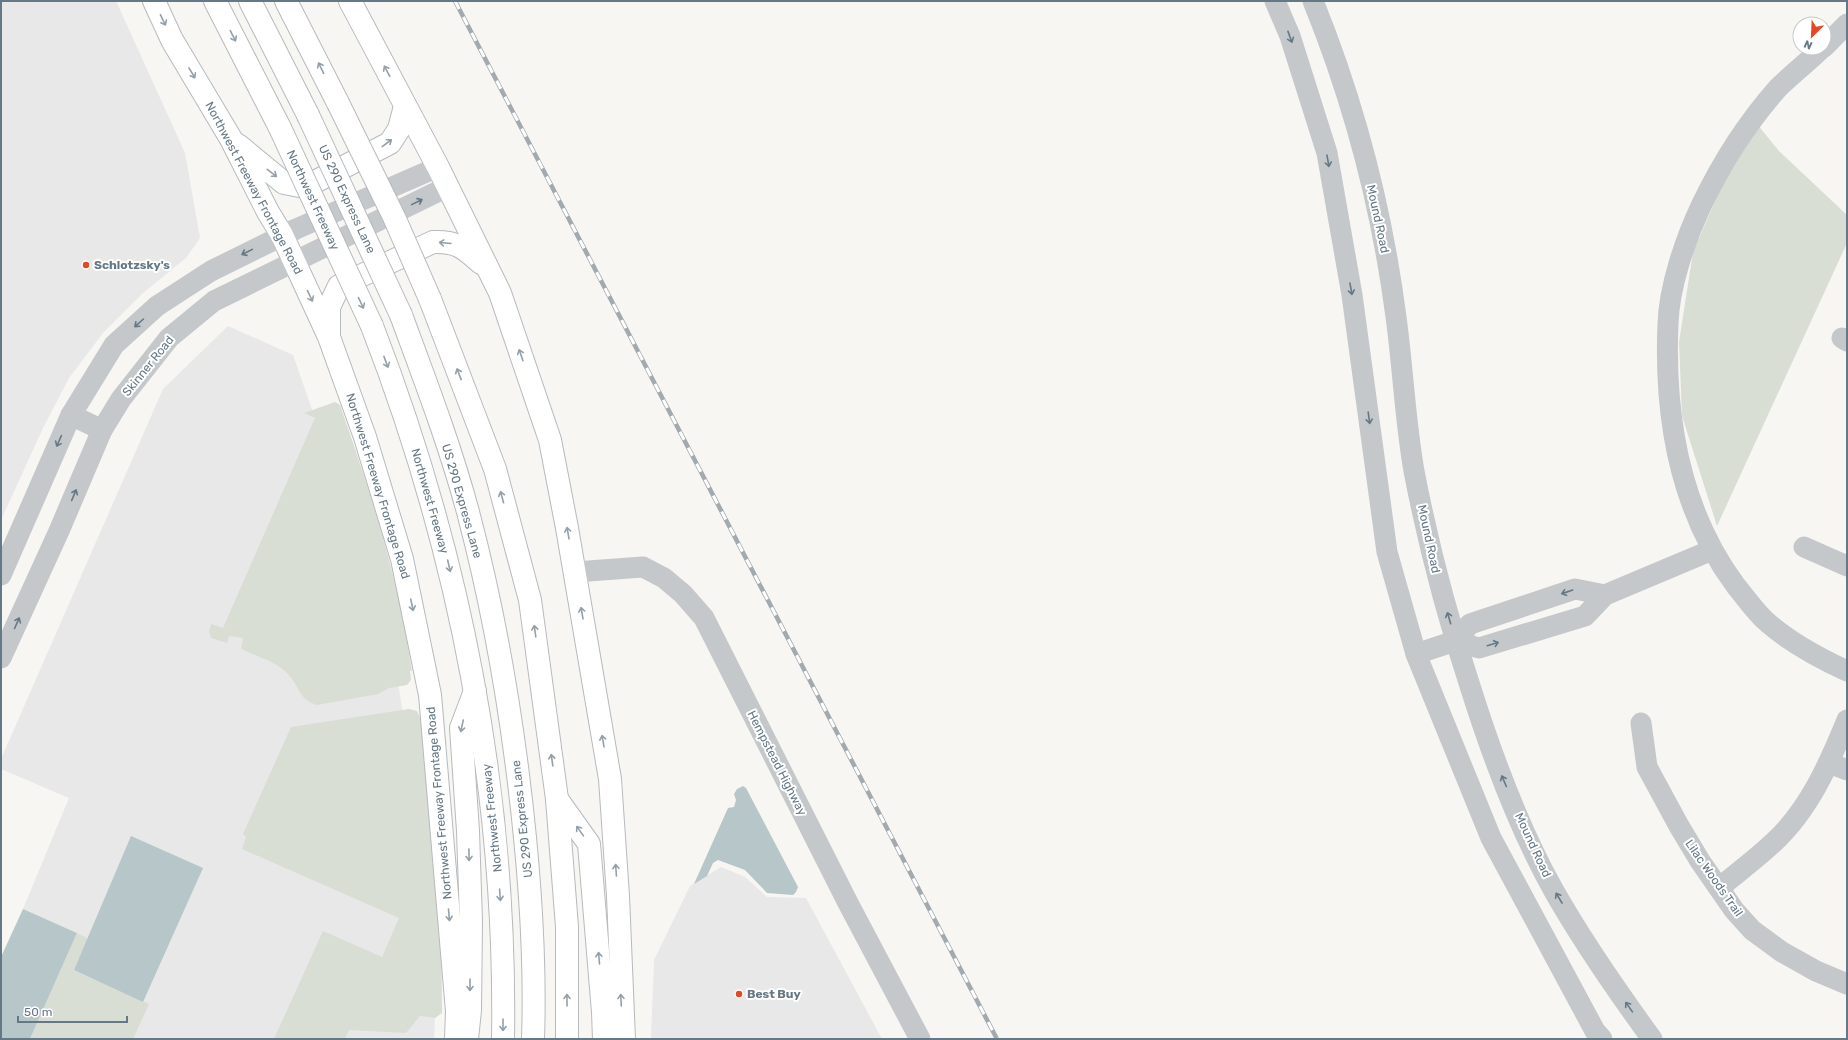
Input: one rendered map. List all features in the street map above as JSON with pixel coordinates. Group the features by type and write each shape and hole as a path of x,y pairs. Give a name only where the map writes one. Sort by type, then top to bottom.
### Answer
{"main road":[{"name":"Northwest Freeway Frontage Road","path":"154,1 172,40 231,139 268,212 282,235 329,337 365,437 402,559 430,695 457,1011 456,1039"},
{"name":"Northwest Freeway","path":"215,1 280,128 372,326 400,400 432,504 460,614 475,690 495,837 501,918 503,1039"},
{"name":"US 290 Express Lane","path":"250,1 308,116 401,315 437,413 467,511 490,603 508,699 526,840 535,990 533,1039"},
{"path":"286,1 394,217 430,299 495,469 530,600 557,799 567,927 567,1039"},
{"path":"350,1 438,167 500,293 550,440 575,572 610,779 618,896 624,1039"},
{"path":"231,139 284,183 304,187 390,143 399,129 405,106"},
{"path":"329,337 329,307 339,286 433,242 445,241 463,246 488,270"},
{"path":"467,1039 470,1010 470,906 468,831 460,728 475,690"},
{"path":"557,799 589,844 604,1039"}],"street":[{"path":"1274,1 1290,36 1327,153 1352,295 1387,552 1416,654 1491,838 1595,1031 1602,1039"},
{"name":"Mound Road","path":"1313,1 1334,54 1355,124 1375,200 1388,265 1396,317 1406,416 1414,471 1438,578 1455,641 1490,749 1530,843 1554,890 1593,955 1652,1039"},
{"path":"1832,38 1847,24"},
{"path":"1813,56 1779,87 1738,141 1717,175 1700,208 1688,237 1676,276 1668,323 1670,410 1675,450 1690,498 1701,527 1719,563 1766,622 1793,641 1847,671"},
{"path":"1,575 71,415 114,345 157,306 211,271 282,235 438,167"},
{"name":"Skinner Road","path":"1,658 59,531 102,430 121,399 168,338 214,301 447,187"},
{"path":"71,415 102,430"},
{"path":"1804,547 1847,566"},
{"path":"1455,641 1479,648 1585,616 1605,595 1712,550"},
{"name":"Hempstead Highway","path":"575,572 643,567 664,578 683,594 704,618 848,903 920,1039"},
{"path":"1416,654 1455,641 1470,624 1575,589 1605,595"},
{"path":"1719,888 1774,842 1838,766 1847,720"},
{"name":"Lilac Woods Trail","path":"1641,723 1647,767 1679,826 1734,910 1752,930 1782,952 1816,971 1847,984"}],"shaded area":[{"path":"1,1 116,1 185,153 200,238 186,258 143,293 103,333 69,378 43,428 1,520"},
{"path":"1757,124 1779,151 1847,215 1847,243 1717,526 1682,416 1679,342 1693,252 1728,171"},
{"path":"228,326 293,355 315,418 396,670 417,803 422,869 349,1030 420,1016 435,1018 434,1039 30,1039 74,970 88,938 23,909 69,798 1,769 1,759 163,389"},
{"path":"335,402 340,405 380,529 400,605 412,671 410,671 411,680 407,685 389,688 378,694 317,705 303,696 288,674 278,666 241,649 243,638 229,636 227,643 211,638 209,632 211,624 223,628 315,418 304,413"},
{"path":"409,709 417,711 422,722 441,909 442,1013 435,1018 420,1016 406,1033 349,1030 345,1039 274,1039 323,931 382,957 399,918 242,849 246,837 243,834 291,727"},
{"path":"743,786 746,788 798,887 793,895 767,893 745,870 718,860 713,863 707,876 694,884 728,808 734,807 736,800 734,794 737,789"},
{"path":"131,836 203,868 143,1002 74,970"},
{"path":"721,867 745,877 767,897 806,898 882,1039 651,1039 654,960 690,886"},
{"path":"23,909 77,933 30,1039 1,1039 1,957"},
{"path":"77,933 88,938 74,970 149,1004 133,1039 30,1039"}],"railway":[{"path":"455,1 997,1039"}],"place":[{"name":"Schlotzsky's","path":"86,265"},
{"name":"Best Buy","path":"739,994"}]}
